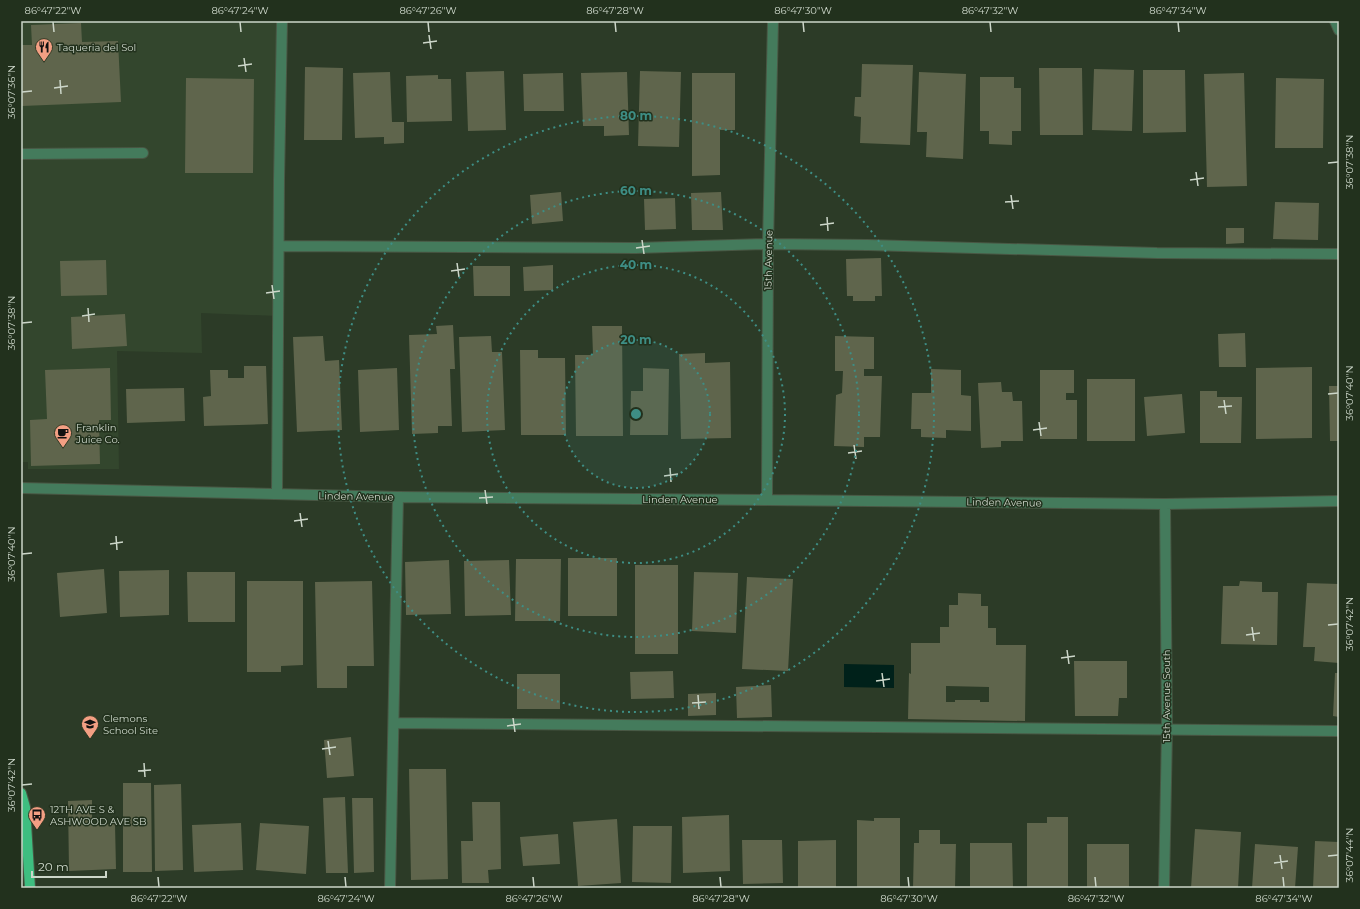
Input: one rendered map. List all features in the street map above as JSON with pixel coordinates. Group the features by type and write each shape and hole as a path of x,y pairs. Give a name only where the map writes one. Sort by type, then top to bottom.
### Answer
{"main road":[{"path":"21,792 25,806 30,888"}],"street":[{"path":"278,494 279,179 282,21"},
{"name":"15th Avenue","path":"767,500 768,244 773,21"},
{"path":"1335,21 1339,30"},
{"path":"21,154 143,154"},
{"path":"279,246 636,248 768,244 868,245 1157,253 1339,254"},
{"name":"Linden Avenue","path":"21,488 398,497 1165,504 1339,501"},
{"path":"390,888 394,723 395,578 398,497"},
{"name":"15th Avenue South","path":"1164,888 1167,730 1165,504"},
{"path":"394,723 1339,731"}],"shaded area":[{"path":"21,21 282,21 278,316 201,313 202,353 117,351 119,469 28,469 28,462 21,462"}],"water":[{"path":"844,664 894,665 894,688 844,687"}],"building":[{"path":"81,23 82,42 118,41 121,102 22,106 21,45 32,45 31,25"},
{"path":"862,64 913,65 910,145 860,143 861,117 854,116 855,97 861,97"},
{"path":"305,67 343,68 342,140 304,140"},
{"path":"1039,68 1082,68 1083,135 1040,135"},
{"path":"1094,69 1134,70 1132,131 1092,130"},
{"path":"1143,70 1185,70 1186,132 1143,133"},
{"path":"504,71 506,130 468,131 466,72"},
{"path":"640,71 681,72 679,147 638,146"},
{"path":"390,72 392,122 404,122 404,143 384,144 384,137 355,138 353,73"},
{"path":"627,72 629,135 604,136 604,126 583,126 581,73"},
{"path":"919,72 966,74 963,159 926,157 927,132 917,132"},
{"path":"563,73 564,111 524,111 523,74"},
{"path":"692,73 735,73 735,130 720,130 720,175 692,176"},
{"path":"1244,73 1247,186 1207,187 1204,74"},
{"path":"438,75 438,79 451,79 452,121 407,122 406,76"},
{"path":"980,77 1014,77 1014,88 1021,88 1021,131 1012,131 1012,145 989,144 989,131 980,131"},
{"path":"186,78 254,79 253,173 185,173"},
{"path":"1276,78 1324,79 1323,148 1275,148"},
{"path":"561,192 563,221 532,224 530,195"},
{"path":"721,192 723,230 692,230 691,193"},
{"path":"675,198 676,229 645,230 644,199"},
{"path":"1275,202 1319,203 1318,240 1273,239"},
{"path":"1226,228 1244,228 1244,243 1226,244"},
{"path":"881,258 882,296 875,296 875,301 853,301 853,296 847,296 846,259"},
{"path":"106,260 107,295 61,296 60,261"},
{"path":"553,265 553,290 524,291 523,267"},
{"path":"473,266 510,266 510,296 474,296"},
{"path":"125,314 127,346 72,349 71,317"},
{"path":"453,325 455,369 450,369 452,426 438,426 438,433 412,434 409,335 437,334 436,326"},
{"path":"592,326 622,326 623,436 576,436 575,355 593,355"},
{"path":"1245,333 1246,367 1219,367 1218,334"},
{"path":"323,336 325,361 339,360 342,430 297,432 293,337"},
{"path":"491,336 492,352 502,352 505,430 462,432 459,337"},
{"path":"835,336 874,337 874,369 864,369 864,376 882,376 880,437 864,437 864,447 834,446 836,395 842,393 843,371 835,371"},
{"path":"520,350 538,350 538,358 565,358 566,435 521,435"},
{"path":"705,353 705,363 730,362 731,438 681,439 679,354"},
{"path":"244,366 266,366 268,424 204,426 203,397 211,396 210,370 228,370 228,378 244,378"},
{"path":"1312,367 1312,438 1256,439 1256,368"},
{"path":"110,368 111,420 99,420 100,464 31,466 30,420 47,419 45,370"},
{"path":"397,368 399,430 360,432 358,370"},
{"path":"643,368 669,369 668,435 630,435 631,391 643,391"},
{"path":"931,369 961,370 961,395 971,396 971,431 946,430 946,438 921,437 921,429 911,429 912,393 931,393"},
{"path":"1040,370 1074,370 1074,393 1066,393 1066,400 1077,400 1077,439 1040,439"},
{"path":"1087,379 1135,379 1135,441 1087,441"},
{"path":"1001,382 1002,392 1012,392 1013,401 1022,401 1023,441 1001,441 1001,447 981,448 978,383"},
{"path":"1329,386 1339,386 1339,441 1330,441"},
{"path":"184,388 185,421 127,423 126,389"},
{"path":"1200,391 1217,391 1217,397 1242,397 1241,443 1200,443"},
{"path":"1182,394 1185,433 1147,436 1144,397"},
{"path":"568,558 617,558 617,616 568,616"},
{"path":"516,559 561,559 560,621 515,621"},
{"path":"449,560 451,614 406,615 405,562"},
{"path":"509,560 511,615 465,616 464,561"},
{"path":"635,565 678,565 678,654 635,654"},
{"path":"104,569 107,613 60,617 57,573"},
{"path":"169,570 169,615 120,617 119,571"},
{"path":"187,572 235,572 235,622 188,622"},
{"path":"694,572 738,573 736,633 692,631"},
{"path":"747,577 793,579 788,671 742,669"},
{"path":"247,581 303,581 303,665 281,666 281,672 247,672"},
{"path":"372,581 374,666 347,666 347,688 317,688 315,582"},
{"path":"1240,581 1262,582 1262,592 1278,592 1277,645 1221,644 1223,586 1239,586"},
{"path":"1307,583 1339,584 1339,663 1314,661 1315,647 1303,647"},
{"path":"958,593 981,594 981,606 988,606 988,628 996,628 996,645 1026,645 1025,721 908,719 909,673 911,674 911,643 940,643 940,627 949,627 949,605 958,605","holes":["946,686 989,687 989,702 980,702 980,700 955,700 955,702 946,702"]},
{"path":"1074,661 1127,661 1127,698 1119,698 1118,716 1075,716"},
{"path":"673,671 674,698 631,699 630,672"},
{"path":"1335,673 1339,673 1339,717 1333,716"},
{"path":"517,674 560,674 560,709 517,709"},
{"path":"771,685 772,717 737,718 736,687"},
{"path":"716,693 716,715 688,716 688,694"},
{"path":"351,737 354,776 327,778 324,740"},
{"path":"409,769 446,769 448,879 411,880"},
{"path":"123,783 151,783 152,872 123,872"},
{"path":"181,784 183,870 155,871 154,785"},
{"path":"345,797 348,873 326,873 323,798"},
{"path":"352,798 373,798 374,872 354,873"},
{"path":"92,800 92,825 115,824 116,869 69,871 68,801"},
{"path":"472,802 500,802 501,869 488,870 489,883 462,883 461,841 473,841"},
{"path":"729,815 730,871 683,873 682,817"},
{"path":"1047,817 1068,817 1068,888 1027,888 1027,823 1047,823"},
{"path":"874,818 900,818 900,888 857,888 857,820 874,821"},
{"path":"617,819 621,883 578,886 573,822"},
{"path":"241,823 243,870 194,872 192,825"},
{"path":"260,823 309,826 306,874 256,870"},
{"path":"633,826 672,826 671,883 632,882"},
{"path":"1195,829 1241,832 1238,888 1191,888"},
{"path":"919,830 940,830 940,844 956,844 955,888 913,888 914,843 919,843"},
{"path":"558,834 560,864 523,866 520,837"},
{"path":"742,840 782,840 783,883 743,884"},
{"path":"836,840 836,888 798,888 798,841"},
{"path":"1315,841 1339,842 1339,888 1313,888"},
{"path":"970,843 1012,843 1013,888 970,888"},
{"path":"1087,844 1129,844 1129,888 1087,888"},
{"path":"1255,844 1298,847 1295,888 1252,888"}],"place":[{"name":"Taqueria del Sol","path":"44,62"},
{"name":"Franklin Juice Co.","path":"63,448"},
{"name":"Clemons School Site","path":"90,739"},
{"name":"12TH AVE S & ASHWOOD AVE SB","path":"37,830"}]}
